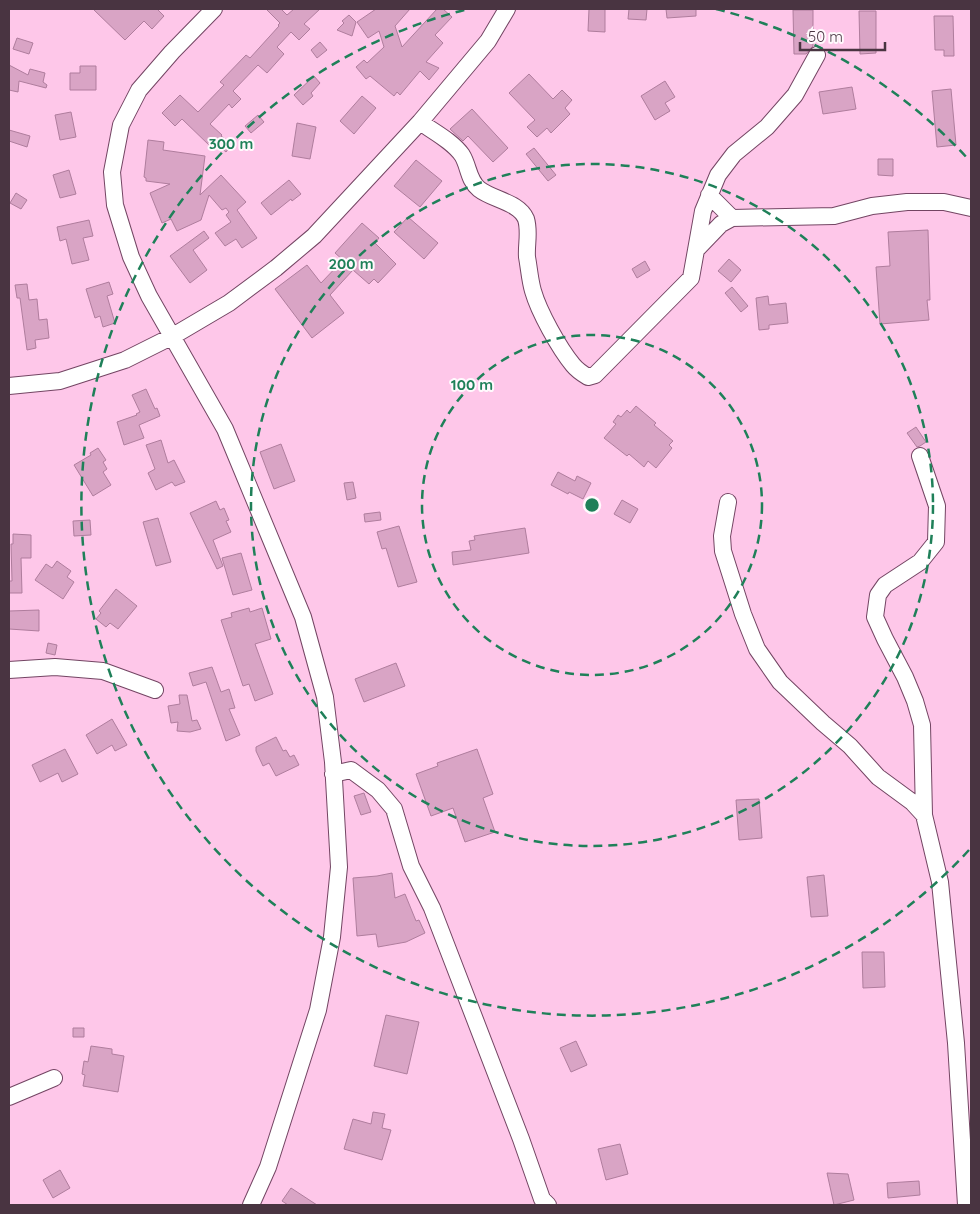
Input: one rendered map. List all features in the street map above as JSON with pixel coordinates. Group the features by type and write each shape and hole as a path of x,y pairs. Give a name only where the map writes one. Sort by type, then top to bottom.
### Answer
{"street":[{"path":"214,9 172,52 139,90 121,125 112,172 115,205 131,257 149,296 225,429 303,617 325,697 334,774 339,867 332,937 318,1010 268,1167 251,1205"},
{"path":"9,386 60,380 125,360 173,336 229,304 308,241 383,164 488,41 507,9"},
{"path":"420,122 451,144 463,156 468,173 476,187 489,196 514,205 526,219 528,232 527,254 533,292 549,328 574,366 588,377 595,375 691,278 703,210 718,175 734,154 767,126 795,95 817,55"},
{"path":"709,195 732,218"},
{"path":"696,250 721,224 732,218 834,216 872,206 907,202 944,202 971,208"},
{"path":"920,456 937,506 936,542 920,562 885,586 878,595 876,617 885,639 905,676 922,725 924,815 940,882 956,1043 966,1205"},
{"path":"728,502 722,536 724,551 740,605 757,649 780,682 850,746 878,776 912,802 924,815"},
{"path":"9,670 55,667 103,671 154,690"},
{"path":"334,774 351,770 378,790 394,809 411,866 432,908 518,1130 542,1199 548,1205"},
{"path":"9,1097 54,1078"}],"building":[{"path":"93,9 157,9 164,16 152,29 144,21 125,40"},
{"path":"266,9 281,9 287,15 294,9 320,9 304,24 310,29 299,40 291,32 277,47 284,54 267,73 258,65 233,91 241,99 232,108 229,104 210,124 232,144 226,152 214,142 210,146 182,119 175,126 162,113 180,95 198,112 224,85 220,82 246,55 250,58 279,26 280,23"},
{"path":"376,9 410,9 395,26 402,47 437,9 443,9 452,17 435,35 443,43 426,62 439,68 429,80 420,71 400,95 397,92 394,96 370,76 366,79 356,67 364,60 367,63 384,47 379,31 368,38 357,22"},
{"path":"589,9 605,9 605,32 588,31"},
{"path":"629,9 647,9 646,20 628,19"},
{"path":"666,9 696,9 696,16 667,18"},
{"path":"793,10 813,10 813,46 806,54 794,54"},
{"path":"859,11 876,11 876,53 860,54"},
{"path":"349,15 356,22 352,36 337,30 344,23 342,21"},
{"path":"934,16 953,16 954,56 944,56 944,50 935,50"},
{"path":"17,38 33,43 29,54 13,49"},
{"path":"320,42 327,50 317,58 311,50"},
{"path":"9,65 28,75 30,69 45,73 43,82 47,85 46,88 19,81 18,92 9,90"},
{"path":"80,66 96,66 96,90 70,90 70,73 80,73"},
{"path":"529,74 553,99 562,90 572,100 565,108 570,114 551,133 547,128 537,137 527,127 535,120 509,93"},
{"path":"314,76 320,83 311,93 313,96 303,105 294,95"},
{"path":"665,81 675,97 665,103 670,111 655,120 641,96"},
{"path":"852,87 856,109 823,114 819,92"},
{"path":"951,89 956,145 937,147 932,91"},
{"path":"362,96 376,108 354,134 340,121"},
{"path":"472,109 508,148 493,162 468,136 463,141 450,129"},
{"path":"71,112 76,137 60,140 55,115"},
{"path":"258,115 264,122 251,133 245,126"},
{"path":"297,123 316,127 310,159 292,156"},
{"path":"9,130 30,136 27,147 9,141"},
{"path":"148,140 164,142 163,150 205,156 200,195 221,175 246,202 237,210 257,238 242,248 236,239 225,246 215,233 231,222 226,215 229,212 226,208 222,210 209,195 201,220 177,231 171,219 162,223 150,193 170,184 146,181 144,177"},
{"path":"534,148 556,175 548,181 526,154"},
{"path":"878,159 893,159 893,176 878,175"},
{"path":"416,160 442,181 420,207 394,186"},
{"path":"69,170 76,194 60,198 53,175"},
{"path":"289,180 301,194 292,201 291,199 271,215 261,203"},
{"path":"16,193 27,200 21,209 10,203"},
{"path":"408,217 438,243 424,259 394,232"},
{"path":"89,220 93,236 83,238 89,260 72,264 66,239 60,241 57,227"},
{"path":"362,223 379,238 375,243 396,264 378,283 374,279 369,284 353,270 330,295 344,313 312,338 275,289 307,265 321,283 343,260 335,253"},
{"path":"928,230 930,300 927,300 929,320 880,324 876,267 890,266 888,232"},
{"path":"204,231 209,238 193,250 207,270 190,283 170,256"},
{"path":"729,259 741,270 731,282 718,271"},
{"path":"645,261 650,270 637,278 632,269"},
{"path":"109,282 113,294 107,296 115,323 103,327 100,316 95,318 86,289"},
{"path":"27,284 29,300 37,299 39,320 47,319 49,338 35,340 36,348 27,350 20,298 17,298 15,285"},
{"path":"732,287 748,306 741,312 725,293"},
{"path":"768,296 769,305 786,303 788,323 769,325 769,329 759,330 756,298"},
{"path":"146,389 160,416 139,425 144,438 124,445 117,422 137,415 140,412 132,395"},
{"path":"636,406 673,441 669,445 672,448 656,468 648,461 644,467 629,454 627,456 604,438 616,424 613,422 618,415 621,417 627,410 630,413"},
{"path":"916,427 926,442 917,447 907,433"},
{"path":"161,440 168,463 174,460 185,482 175,486 172,482 156,490 148,473 155,469 146,445"},
{"path":"281,444 295,481 274,489 260,452"},
{"path":"98,448 106,460 103,462 107,469 103,472 111,485 93,496 74,465 91,455 90,453"},
{"path":"558,472 575,481 577,476 591,483 583,499 551,485"},
{"path":"353,482 356,498 347,500 344,483"},
{"path":"622,500 638,509 630,523 614,514"},
{"path":"216,501 220,510 224,508 229,520 226,521 231,532 213,540 223,566 217,569 190,513"},
{"path":"380,512 381,520 365,522 364,514"},
{"path":"158,518 171,562 156,566 143,522"},
{"path":"90,520 91,535 74,536 73,521"},
{"path":"399,526 417,582 398,587 386,548 382,549 377,532"},
{"path":"525,528 529,553 453,565 452,552 471,550 469,541 475,540 474,536"},
{"path":"13,534 31,535 31,558 21,558 22,593 9,593 9,581 12,581 11,544 13,544"},
{"path":"241,553 252,590 233,595 222,558"},
{"path":"57,561 71,571 67,577 74,582 63,599 35,580 46,564 52,568"},
{"path":"116,589 137,606 118,629 110,623 106,627 96,619 101,613 99,611"},
{"path":"249,608 250,612 262,608 271,639 255,644 273,694 255,701 249,684 243,686 221,620 232,617 231,613"},
{"path":"39,610 39,631 9,629 9,611"},
{"path":"48,643 57,645 55,655 46,653"},
{"path":"396,663 405,686 364,702 355,679"},
{"path":"212,667 221,692 229,689 235,708 229,709 240,735 226,741 206,682 193,686 189,673"},
{"path":"179,695 187,695 192,721 197,720 201,729 190,732 177,731 178,722 171,723 168,706 180,704"},
{"path":"112,719 127,745 115,751 112,745 97,754 86,735"},
{"path":"276,737 283,751 286,750 290,757 294,755 299,765 276,776 269,763 263,766 256,747"},
{"path":"65,749 78,774 62,782 58,773 40,782 32,765"},
{"path":"477,749 493,794 483,798 495,832 465,842 453,808 431,816 416,774 438,766 437,763"},
{"path":"364,793 371,812 361,815 354,796"},
{"path":"759,799 762,838 739,840 736,800"},
{"path":"392,873 395,898 405,894 416,921 419,920 425,933 406,942 378,947 376,934 357,936 353,878"},
{"path":"824,875 828,916 811,917 807,877"},
{"path":"862,952 884,952 885,987 863,988"},
{"path":"386,1015 419,1022 407,1074 374,1066"},
{"path":"73,1028 84,1028 84,1037 73,1037"},
{"path":"576,1041 587,1065 571,1072 560,1048"},
{"path":"91,1046 112,1049 112,1054 124,1056 118,1092 83,1086 85,1075 82,1074 84,1061 88,1062"},
{"path":"373,1112 385,1114 382,1128 391,1130 382,1160 344,1149 353,1119 371,1124"},
{"path":"620,1144 628,1174 606,1180 598,1149"},
{"path":"60,1170 70,1188 53,1198 43,1180"},
{"path":"827,1173 848,1174 854,1200 834,1205"},
{"path":"919,1181 920,1195 888,1198 887,1183"},
{"path":"291,1188 317,1205 288,1205 282,1201"}]}
